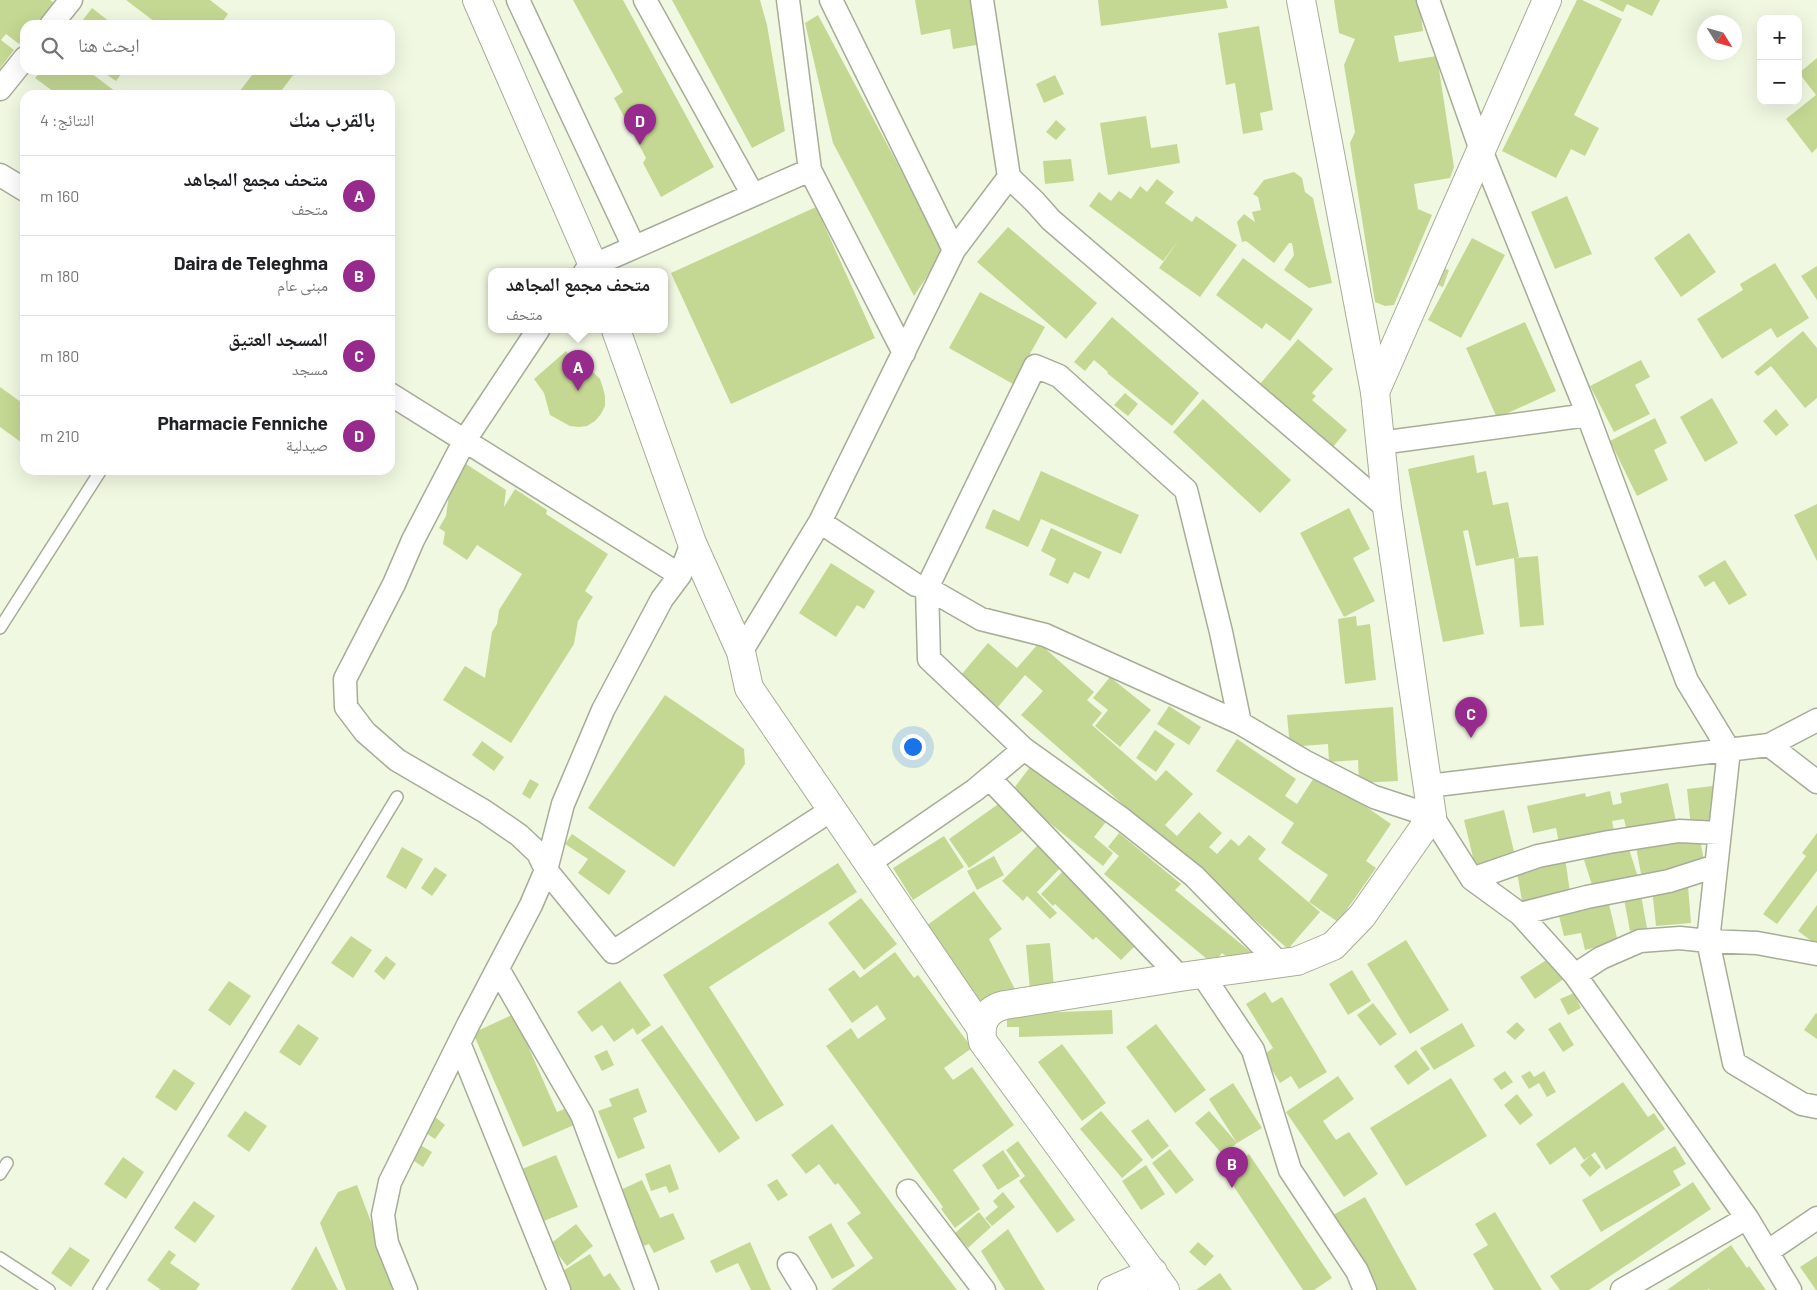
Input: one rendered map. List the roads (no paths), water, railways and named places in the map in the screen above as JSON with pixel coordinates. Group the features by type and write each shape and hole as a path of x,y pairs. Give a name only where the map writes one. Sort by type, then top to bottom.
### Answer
{"main road":[{"path":"477,0 591,268"},
{"path":"1112,1290 1159,1281 988,1048 981,1035 981,1028 986,1015 998,1006 1191,975 1297,961 1333,946 1362,916 1432,816 1386,508 1375,392 1301,0"},
{"path":"1375,392 1547,0"},
{"path":"617,333 692,543 741,652 749,688 981,1028"}],"street":[{"path":"55,20 71,0"},
{"path":"518,0 634,248"},
{"path":"645,0 753,195"},
{"path":"788,0 810,170 904,352"},
{"path":"830,0 954,250"},
{"path":"982,0 1008,177 1051,220 1386,508"},
{"path":"1428,0 1481,150 1588,415 1687,681 1729,750 1708,941 1734,1063 1809,1106 1817,1124"},
{"path":"0,90 20,64"},
{"path":"596,268 634,248 810,170"},
{"path":"0,175 20,187"},
{"path":"741,652 820,522 954,250 1008,177"},
{"path":"536,333 464,440 413,540 394,584 345,679 346,707 365,732 397,760 484,811 519,835 538,852 546,870 613,952 833,809"},
{"path":"1240,723 1221,632 1186,490 1059,376 1035,366 927,588 929,659 1024,749 1122,819 1194,876 1279,964"},
{"path":"395,397 680,575"},
{"path":"1380,443 1588,415"},
{"path":"820,522 916,585 927,588 981,619 1045,635 1240,723 1304,761 1374,797 1432,816 1472,879 1520,914 1575,975 1747,1218 1790,1290"},
{"path":"406,1290 387,1243 383,1215 390,1182 459,1043 532,905 546,870 563,804 603,710 662,599 680,575 692,543"},
{"path":"1428,786 1768,745 1817,720"},
{"path":"1768,745 1817,782"},
{"path":"869,863 975,790 1024,749"},
{"path":"989,778 1191,975 1253,1050 1290,1170 1357,1271 1366,1290"},
{"path":"1472,879 1538,856 1609,842 1679,831 1719,833"},
{"path":"1520,914 1587,897 1669,881 1716,866"},
{"path":"1575,975 1601,958 1640,941 1680,938 1757,943 1817,954"},
{"path":"498,969 582,1115 646,1290"},
{"path":"459,1043 559,1290"},
{"path":"908,1191 984,1290"},
{"path":"1622,1290 1747,1218"},
{"path":"1767,1252 1817,1218"},
{"path":"789,1264 805,1290"}],"lane":[{"path":"0,628 99,475"},
{"path":"99,1290 397,797"},
{"path":"0,1174 6,1163"},
{"path":"0,1258 49,1290"}],"place":[{"name":"Pharmacie Fenniche","path":"640,145"},
{"name":"متحف مجمع المجاهد","path":"578,391"},
{"name":"المسجد العتيق","path":"1471,738"},
{"name":"Daira de Teleghma","path":"1232,1188"}]}
